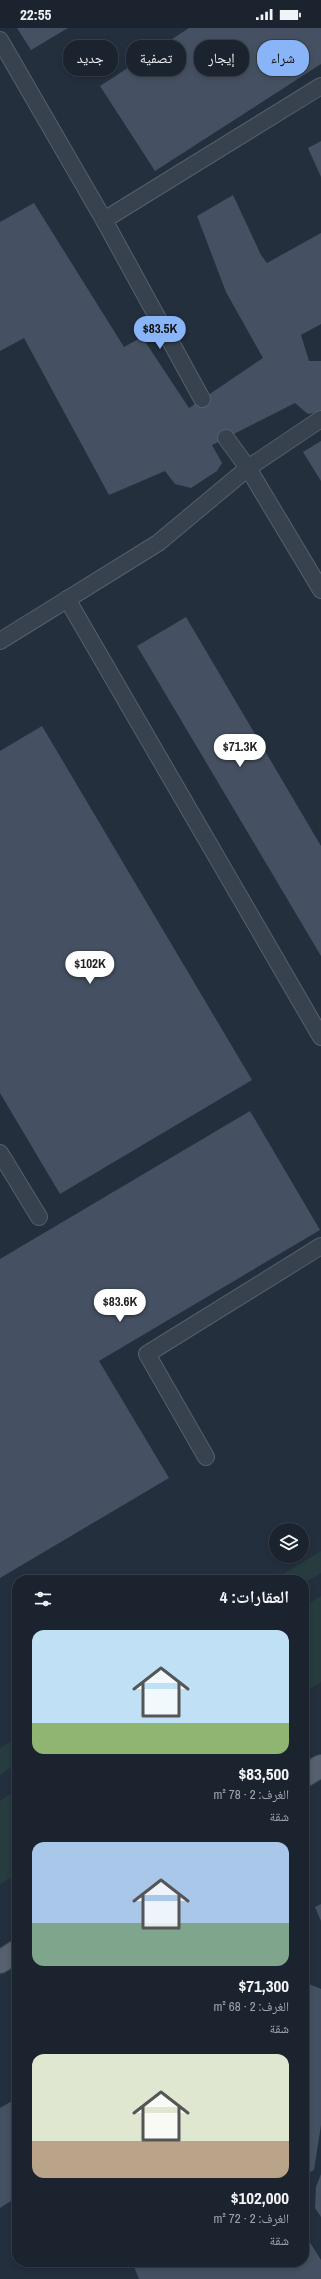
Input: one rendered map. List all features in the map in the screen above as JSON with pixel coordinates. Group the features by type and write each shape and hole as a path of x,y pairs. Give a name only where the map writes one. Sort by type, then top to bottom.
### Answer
{"main road":[{"path":"309,1773 321,1766"},
{"path":"0,1962 12,1955"}],"lane":[{"path":"0,40 104,220 202,399"},
{"path":"104,220 321,86"},
{"path":"0,641 158,543 248,468 321,419"},
{"path":"226,438 248,468 321,590"},
{"path":"67,599 321,1037"},
{"path":"0,1153 39,1217"},
{"path":"206,1457 147,1354 321,1246"}],"green space":[{"path":"321,1551 321,1573 309,1580 309,1575 281,1575 301,1563 309,1563 309,1558"},
{"path":"321,1596 321,1682 309,1690 309,1604"},
{"path":"12,1741 12,1767 0,1775 0,1748"},
{"path":"12,1793 12,1877 0,1884 0,1801"}],"building":[{"path":"17,28 68,28 31,50"},
{"path":"189,28 321,28 321,64 309,72 309,40 257,40 257,76 302,76 155,171 100,86 115,76 118,76 118,74 126,69 126,76 186,76 186,40 171,40"},
{"path":"321,141 321,177 308,148"},
{"path":"233,195 261,255 267,263 321,233 321,324 301,335 309,361 321,361 321,412 308,414 295,403 212,445 222,463 217,471 191,488 175,484 165,471 109,495 24,338 0,351 0,222 34,203 124,347 142,337 189,408 263,358 226,292 197,216"},
{"path":"321,441 321,481 303,452"},
{"path":"186,617 321,846 321,956 137,646"},
{"path":"42,726 252,1080 60,1194 0,1093 0,751"},
{"path":"250,1111 320,1230 99,1361 169,1478 0,1578 0,1259"},
{"path":"321,1904 321,1921 315,1907"},
{"path":"309,1984 321,1989 321,2125 314,2170 309,2172"},
{"path":"12,2101 12,2200 0,2208 0,2108"},
{"path":"321,2174 321,2217 315,2208 316,2187"},
{"path":"309,2241 321,2260 321,2279 139,2279 134,2267 309,2267"}]}
